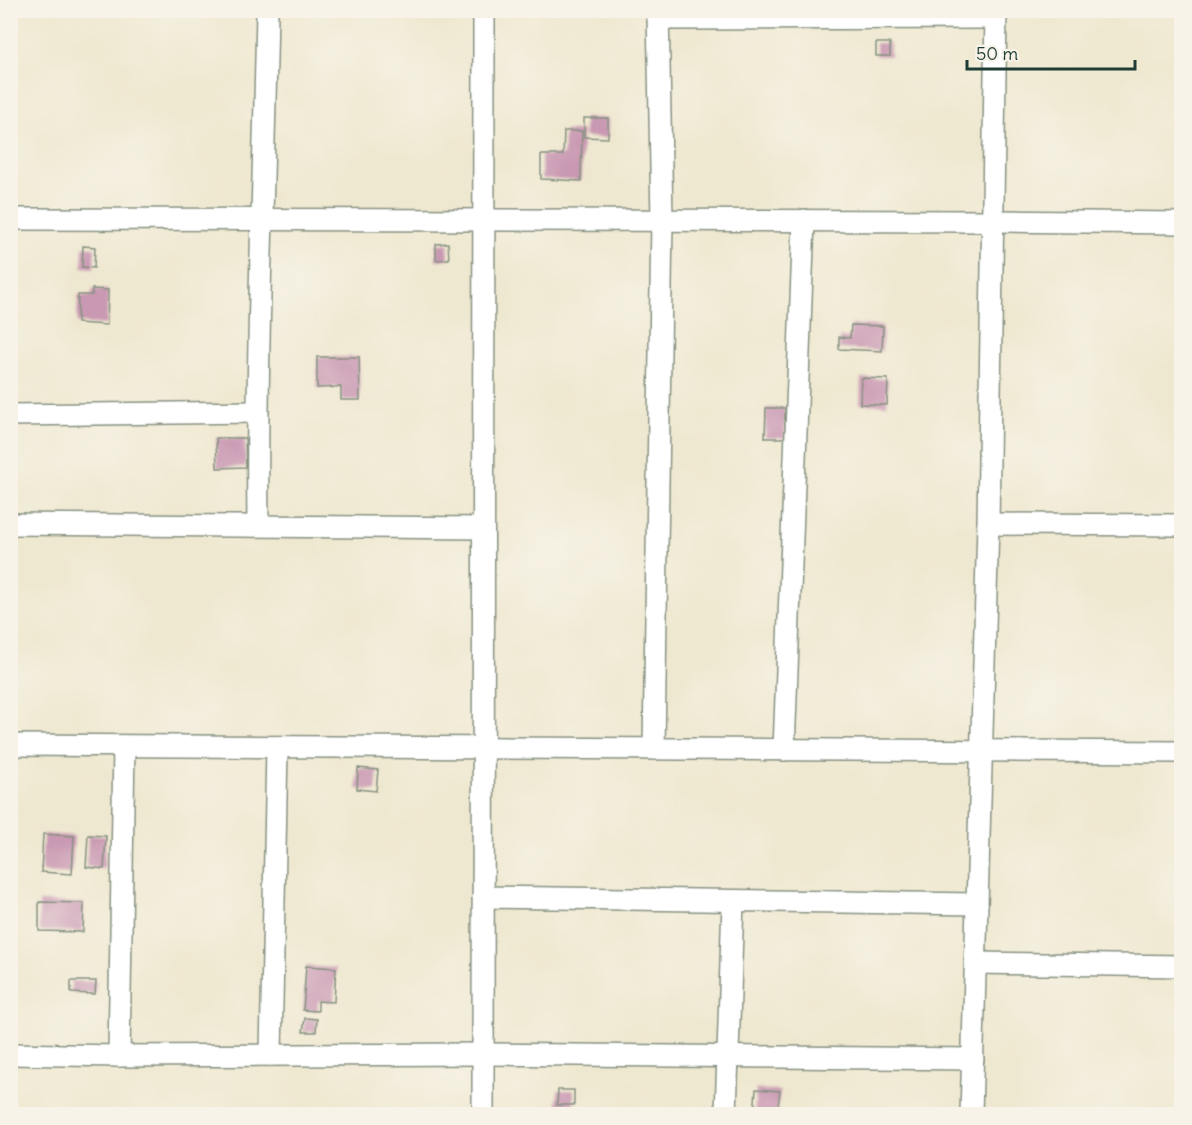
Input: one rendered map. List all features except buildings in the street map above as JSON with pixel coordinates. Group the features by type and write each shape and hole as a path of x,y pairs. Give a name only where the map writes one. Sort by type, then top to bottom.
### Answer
{"street":[{"path":"258,526 257,412 267,10"},
{"path":"483,1114 484,10"},
{"path":"654,749 662,220 658,15 995,14 988,525 971,1114"},
{"path":"10,219 992,220 1182,223"},
{"path":"784,750 804,220"},
{"path":"10,415 257,412"},
{"path":"10,524 483,528"},
{"path":"988,525 1182,525"},
{"path":"10,745 1182,752"},
{"path":"119,1056 124,746"},
{"path":"272,1055 277,747"},
{"path":"483,897 977,904"},
{"path":"726,1114 733,900"},
{"path":"975,963 1182,966"},
{"path":"10,1054 119,1056 483,1054 973,1059"}]}
